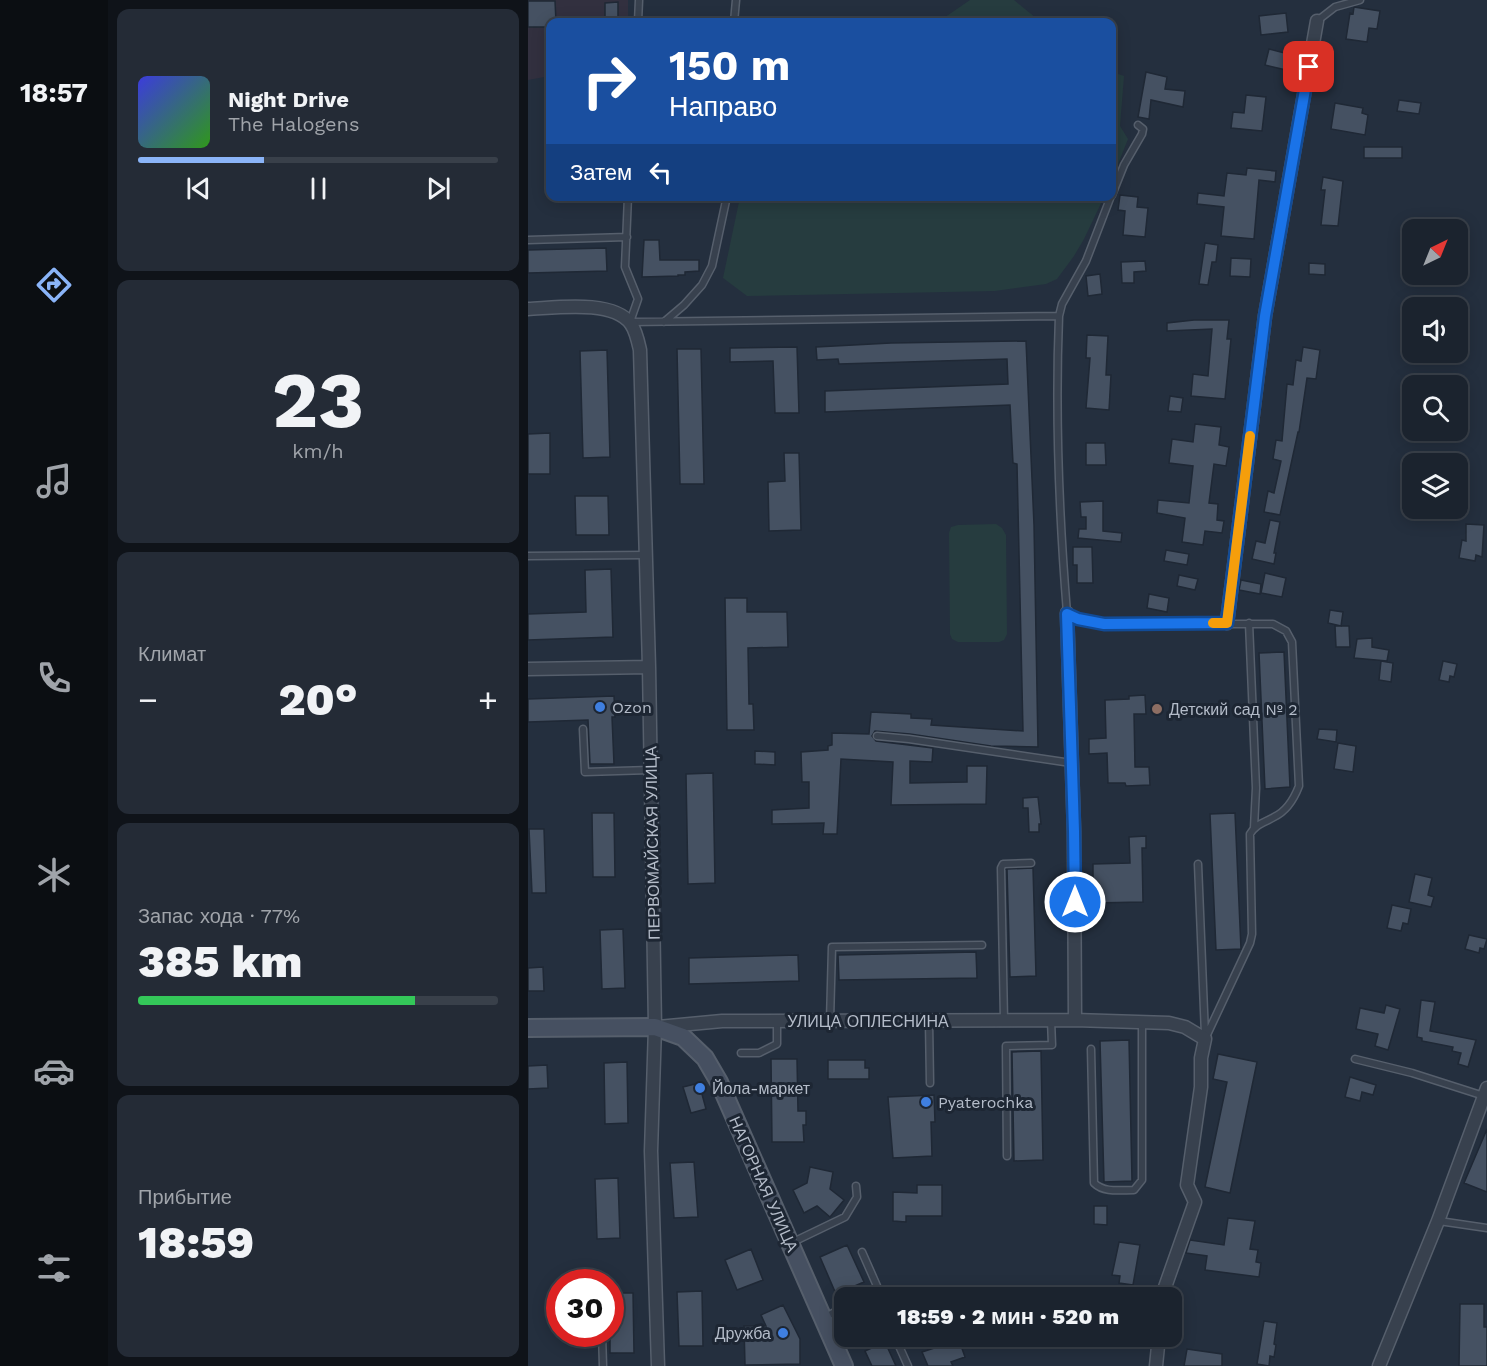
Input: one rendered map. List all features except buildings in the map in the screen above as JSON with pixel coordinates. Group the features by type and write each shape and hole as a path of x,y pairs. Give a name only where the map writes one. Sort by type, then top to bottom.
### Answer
{"main road":[{"name":"УЛИЦА ОПЛЕСНИНА","path":"528,1028 655,1027"},
{"name":"НАГОРНАЯ УЛИЦА","path":"655,1027 683,1037 705,1058 719,1082 844,1366"}],"street":[{"path":"1227,623 1265,316 1317,21"},
{"path":"528,309 594,307 615,313 630,322"},
{"name":"ПЕРВОМАЙСКАЯ УЛИЦА","path":"630,322 640,350 646,555 655,1027 651,1151 658,1366"},
{"path":"1067,614 1074,831 1075,1020"},
{"path":"528,669 649,667"},
{"name":"УЛИЦА ОПЛЕСНИНА","path":"655,1027 722,1021 1075,1020 1169,1023 1185,1028 1205,1039"},
{"path":"1165,1287 1195,1202 1187,1185 1201,1087 1201,1058 1205,1039"},
{"path":"1379,1366 1438,1221 1485,1092"},
{"path":"1156,1366 1158,1347"}],"lane":[{"path":"638,18 639,0"},
{"path":"734,18 736,0"},
{"path":"1317,21 1335,7 1360,0"},
{"path":"1116,184 1124,165 1143,134 1143,129 1138,125"},
{"path":"628,201 625,267 638,299 630,322 1059,316"},
{"path":"664,322 702,285 712,266 726,201"},
{"path":"1109,201 1086,261 1062,304 1059,316 1059,502 1067,614 1078,619 1104,624 1267,623 1286,630 1292,642 1299,786 1291,803 1276,817 1254,828"},
{"path":"528,240 627,237"},
{"path":"528,556 646,555"},
{"path":"1205,1039 1250,944 1252,934 1249,843 1254,828 1256,788 1249,623"},
{"path":"583,729 585,772 651,770"},
{"path":"877,736 1072,763"},
{"path":"1004,1020 1000,868 1003,864 1031,863"},
{"path":"1198,864 1205,1039"},
{"path":"830,1021 832,947 982,945"},
{"path":"929,1020 930,1083"},
{"path":"1007,1156 1006,1046 1052,1045 1051,1020"},
{"path":"741,1053 759,1053 777,1044 777,1021"},
{"path":"1091,1049 1094,1183 1104,1190 1134,1190 1142,1180 1142,1022"},
{"path":"1355,1059 1485,1092"},
{"path":"791,1244 845,1217 857,1197 856,1186"},
{"path":"1438,1221 1487,1228"},
{"path":"862,1252 877,1287"},
{"path":"823,1318 834,1312"},
{"path":"602,1347 603,1366"},
{"path":"900,1347 908,1366"}],"shaded area":[{"path":"528,0 628,0 628,18 546,18 546,77 528,80"}],"green space":[{"path":"970,0 1014,0 1036,18 944,18"},
{"path":"1116,73 1124,76 1120,126 1128,139 1116,169"},
{"path":"739,201 1102,201 1074,256 1057,279 1046,284 995,291 747,296 723,278"},
{"path":"996,524 1006,535 1007,634 1004,640 999,642 958,642 952,639 950,634 949,533 951,527 958,525"}],"slow traffic":[{"path":"1213,623 1227,623 1250,436"}],"place":[{"name":"Ozon","path":"600,707"},
{"name":"Детский сад № 2","path":"1157,709"},
{"name":"Йола-маркет","path":"700,1088"},
{"name":"Pyaterochka","path":"926,1102"},
{"name":"Дружба","path":"783,1333"}],"route":[{"path":"1075,902 1067,614 1078,619 1104,624 1227,623 1265,316 1309,67"}]}
